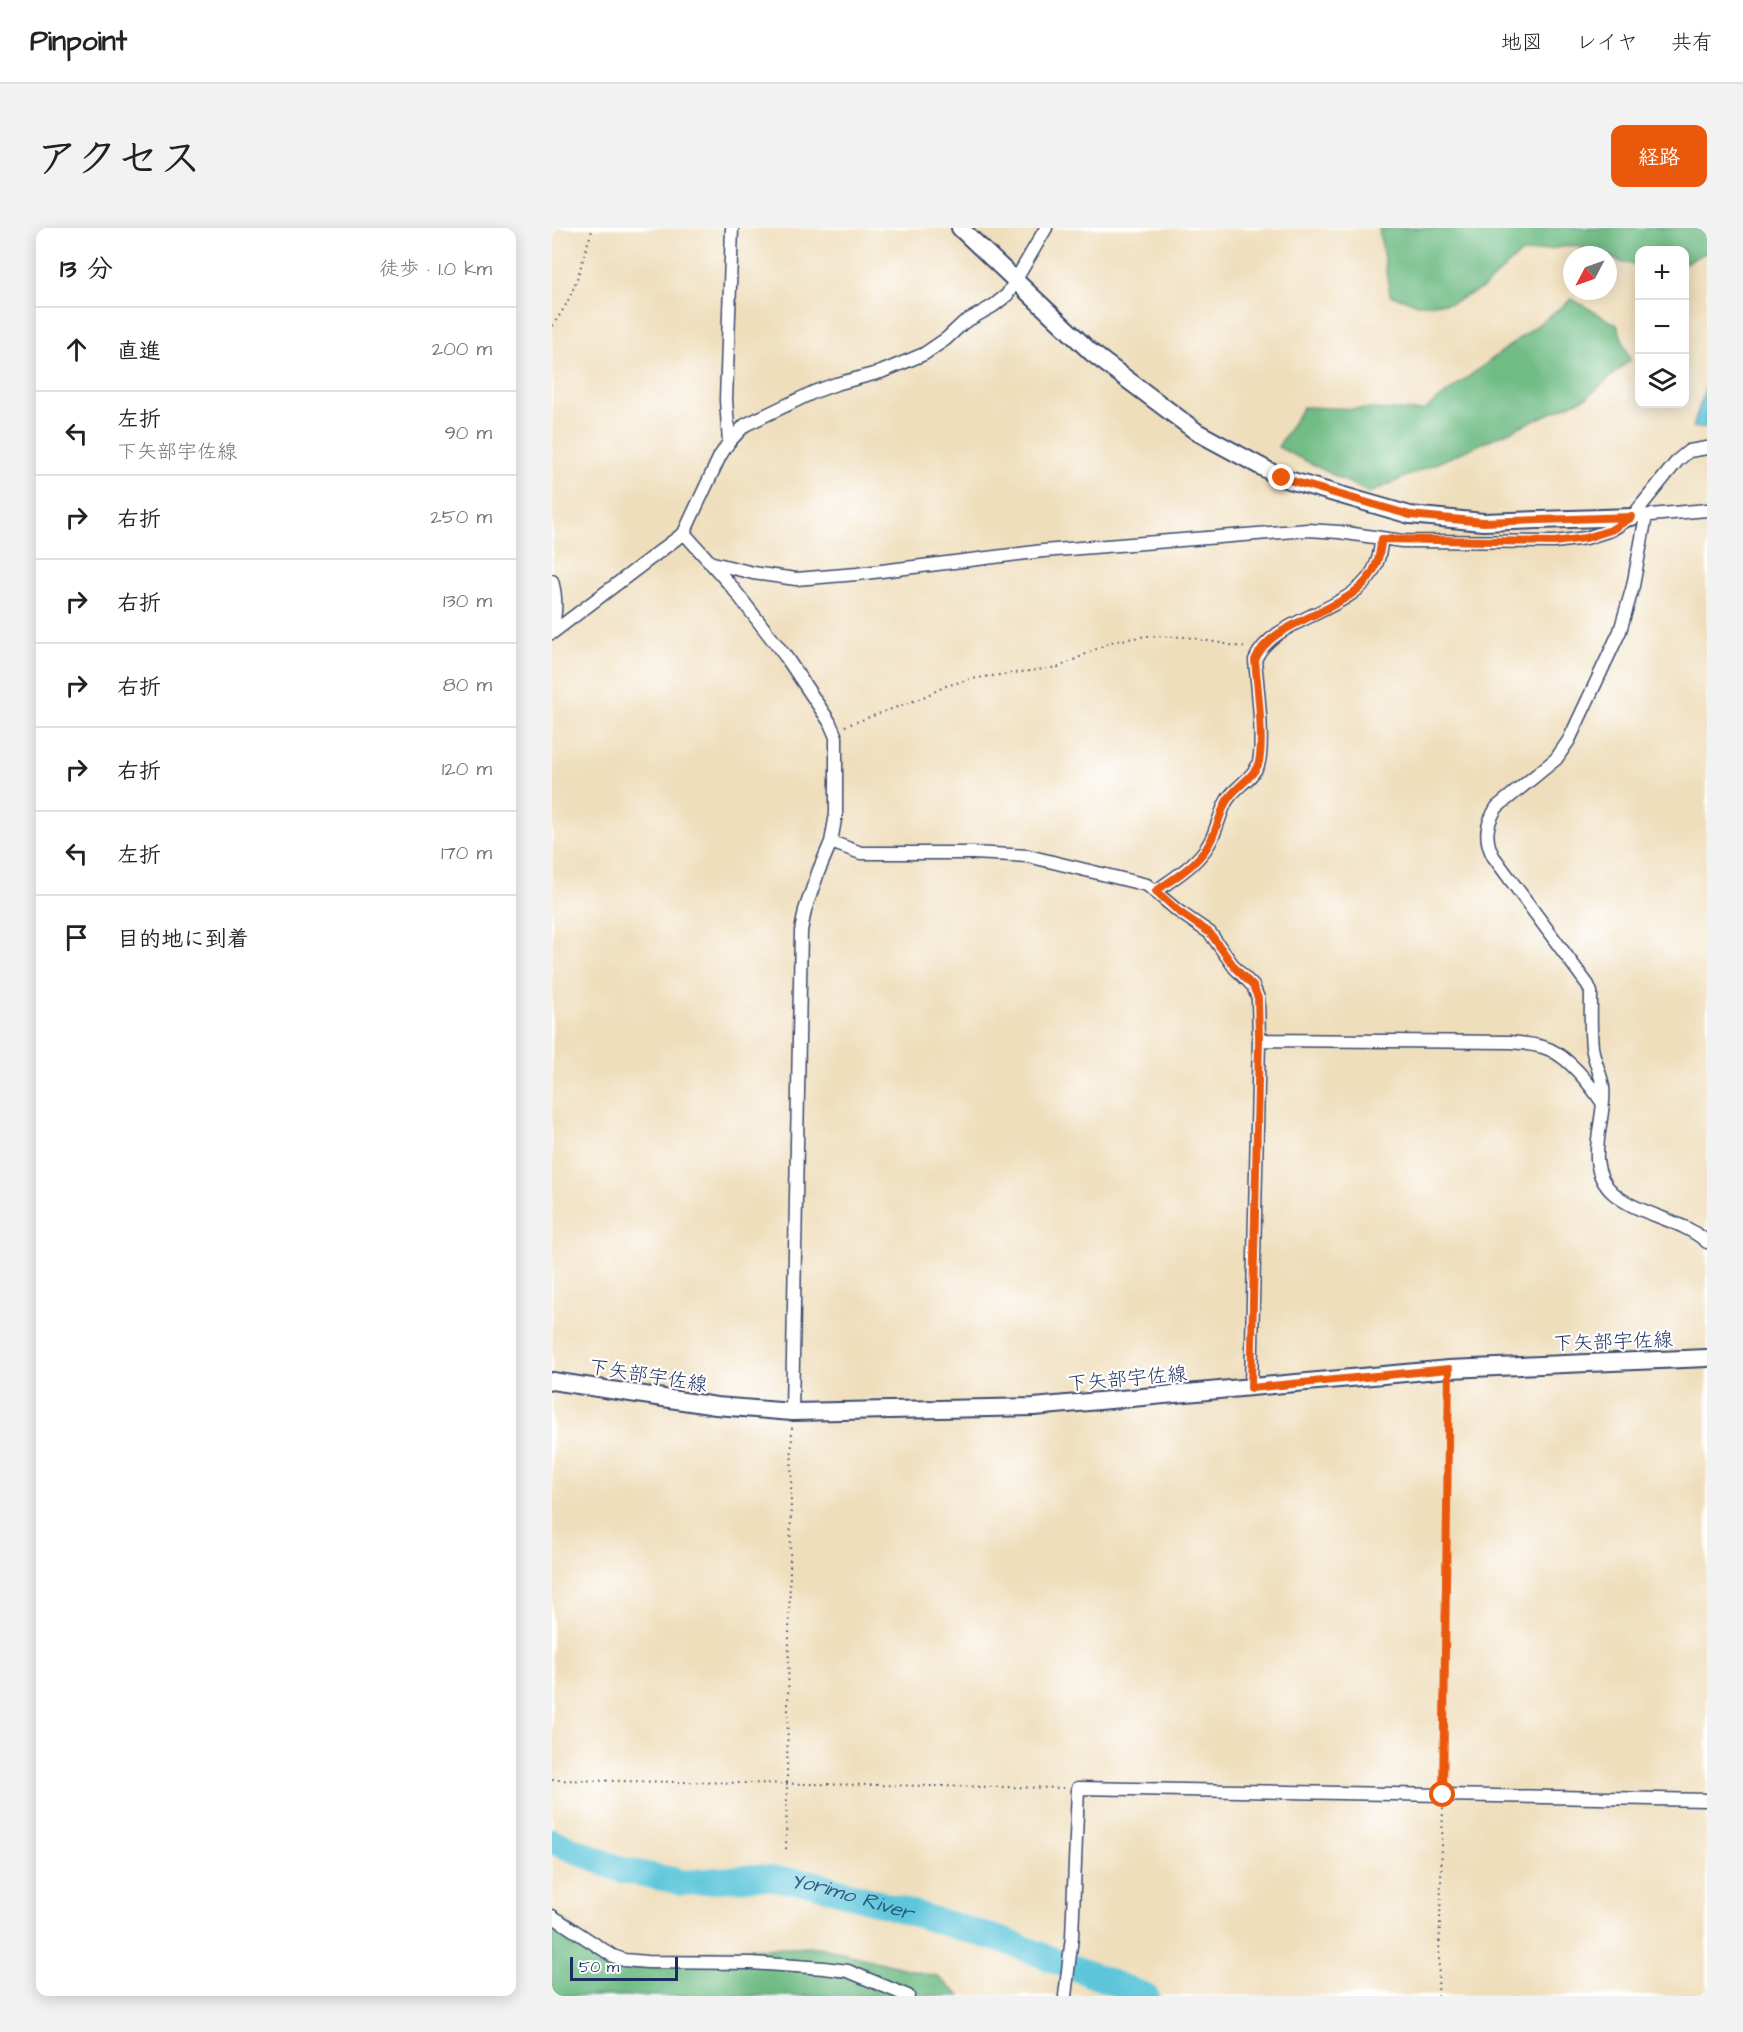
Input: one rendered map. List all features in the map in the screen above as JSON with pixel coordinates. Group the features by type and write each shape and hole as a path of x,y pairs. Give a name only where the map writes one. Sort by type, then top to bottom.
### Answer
{"main road":[{"path":"960,228 1092,353 1197,432 1282,478 1410,515 1483,522 1639,516"},
{"name":"下矢部宇佐線","path":"552,1381 716,1406 792,1412 1034,1407 1449,1369 1707,1358"}],"street":[{"path":"729,442 726,400 732,228"},
{"path":"552,632 684,533 709,477 729,442 745,425 777,408 836,384 905,364 924,354 963,323 1007,295 1046,228"},
{"path":"1707,448 1689,451 1678,460 1639,516 1633,586 1620,631 1569,740 1556,759 1497,807 1486,835 1487,844 1493,856 1591,992 1592,1048 1603,1085 1596,1157 1599,1171 1610,1189 1622,1199 1694,1232 1707,1242"},
{"path":"709,562 753,573 796,579 857,574 1042,551 1308,530 1382,539 1554,542 1586,538 1611,530 1639,516 1707,510"},
{"path":"684,533 780,649 834,730 837,747 836,814 831,842 805,910 800,939 792,1412"},
{"path":"1156,891 1205,852 1226,802 1258,765 1261,747 1255,660 1259,650 1268,641 1294,625 1333,606 1368,578 1377,563 1382,539"},
{"path":"552,581 556,597 556,613 552,632"},
{"path":"831,842 861,854 973,853 1028,856 1136,882 1156,891 1178,911 1210,933 1235,968 1253,986 1258,998 1259,1040 1251,1388"},
{"path":"1259,1040 1510,1042 1546,1047 1586,1079 1602,1102"},
{"path":"1065,1996 1071,1937 1078,1788 1707,1800"},
{"path":"552,1916 613,1956 624,1960 751,1963 848,1971 908,1996"}],"path":[{"path":"552,326 564,310 575,288 593,228"},
{"path":"834,730 920,699 945,686 970,679 1059,667 1111,642 1146,636 1186,637 1259,650"},
{"path":"1438,1996 1449,1369"},
{"path":"786,1849 792,1412"},
{"path":"552,1780 1078,1788"}],"green space":[{"path":"1379,228 1707,228 1707,252 1689,261 1689,246 1635,246 1635,264 1617,260 1617,246 1563,246 1520,254 1483,288 1452,303 1418,304 1390,295"},
{"path":"1571,300 1617,325 1630,360 1587,397 1369,493 1278,447 1303,407 1423,411"},
{"path":"552,1914 565,1921 598,1956 638,1968 717,1950 819,1947 938,1977 961,1996 552,1996"}],"water":[{"path":"1707,383 1707,428 1693,427"}],"waterway":[{"name":"Yorimo River","path":"552,1841 622,1870 682,1883 757,1877 812,1883 1008,1942 1146,1996"}],"route":[{"path":"1282,478 1410,515 1483,522 1632,517 1611,530 1586,538 1554,542 1382,539 1377,563 1368,578 1333,606 1294,625 1268,641 1259,650 1255,660 1261,747 1258,765 1226,802 1205,852 1156,891 1178,911 1214,936 1232,964 1257,991 1259,1040 1251,1388 1449,1369 1443,1795"}]}
